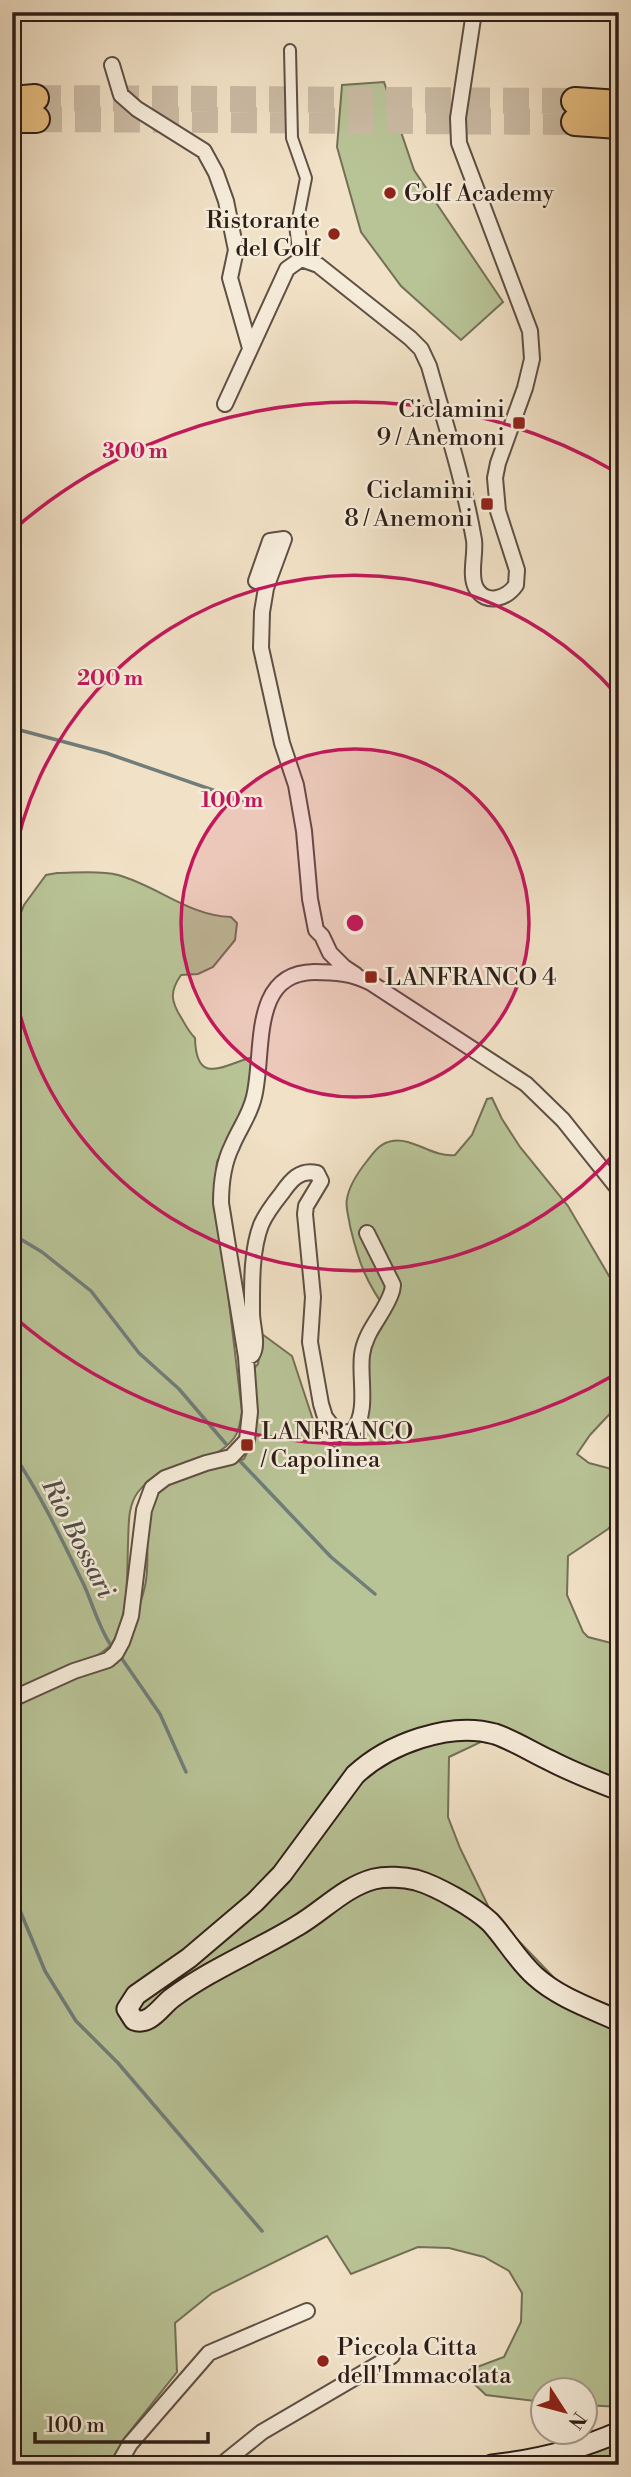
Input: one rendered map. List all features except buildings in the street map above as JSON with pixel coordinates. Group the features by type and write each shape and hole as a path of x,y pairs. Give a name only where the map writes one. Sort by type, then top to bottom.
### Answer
{"highway":[{"path":"619,104 575,112 619,125"}],"main road":[{"path":"619,1790 560,1766 496,1734 450,1732 388,1751 368,1762 355,1775 282,1874 255,1902 188,1958 136,1995 127,2009 134,2021 146,2021 164,2003 199,1978 298,1926 351,1887 376,1878 397,1878 415,1880 460,1902 488,1920 535,1976 556,1992 619,2021"},
{"path":"492,2465 524,2461 584,2447 619,2432"}],"street":[{"path":"225,404 287,269 301,259 327,271 421,349 429,366 469,517 474,543 474,582 477,589 487,597 502,597 512,590 517,579 498,511 495,478 532,359 530,331 459,143 458,118 474,12"},
{"path":"289,50 292,138 306,178 298,224 301,259"},
{"path":"111,65 121,95 137,109 204,151 216,173 226,201 236,250 230,278 250,348"},
{"path":"256,581 270,541 284,538 266,588 261,649 282,743 296,785 316,930 330,953 344,967 491,1059 526,1084 563,1120 619,1190"},
{"path":"12,1699 74,1671 107,1660 119,1649 128,1628 134,1600 147,1499 160,1480 231,1457 244,1444 250,1430 246,1357 221,1203 221,1178 231,1146 254,1100 266,1006 277,985 294,975 320,972 358,976"},
{"path":"246,1357 252,1355 256,1349 252,1312 261,1224 297,1175 312,1171 317,1173 321,1181 306,1206 304,1223 313,1297 310,1342 325,1417 338,1434 353,1431 360,1414 364,1344 393,1285 367,1233"},
{"path":"118,2465 130,2444 209,2353 307,2311"},
{"path":"221,2465 262,2432 392,2356"}],"green space":[{"name":"Golf Academy","path":"384,82 414,170 503,302 461,340 401,286 361,232 337,147 342,85"},
{"path":"111,873 147,886 201,912 231,917 237,923 235,940 213,967 198,974 181,975 173,997 178,1013 195,1038 200,1063 206,1068 222,1067 253,1057 255,1062 248,1097 217,1162 213,1201 224,1260 242,1412 236,1435 225,1447 200,1460 159,1475 148,1482 134,1498 129,1517 124,1609 122,1622 112,1643 94,1658 80,1665 12,1693 12,936 24,905 46,875"},
{"path":"492,1098 520,1147 568,1206 619,1293 619,1404 590,1435 577,1454 589,1463 619,1471 619,1516 608,1529 568,1556 567,1595 583,1632 588,1637 619,1645 619,1782 489,1738 449,1757 448,1817 491,1912 560,1984 619,2011 619,2407 600,2406 600,2376 530,2376 530,2400 486,2395 468,2378 469,2370 504,2357 521,2322 522,2293 509,2271 484,2257 449,2248 418,2247 351,2274 327,2236 212,2293 175,2323 177,2372 127,2435 109,2465 12,2465 12,1708 76,1677 117,1663 145,1586 148,1518 157,1493 171,1481 244,1459 249,1448 256,1417 251,1372 258,1364 262,1334 292,1356 320,1441 335,1447 355,1439 365,1419 363,1360 378,1326 389,1314 374,1292 357,1251 347,1209 350,1189 372,1154 388,1142 408,1142 439,1154 455,1155 472,1135 487,1099"},
{"path":"619,2443 619,2465 547,2465"}],"waterway":[{"path":"12,728 106,753 262,807"},
{"path":"12,1234 42,1252 91,1291 139,1353 179,1389 226,1444"},
{"name":"Rio Bossari","path":"12,1452 59,1534 110,1644"},
{"path":"237,1458 331,1557 375,1594"},
{"path":"120,1656 160,1714 186,1772"},
{"path":"12,1878 19,1908 45,1971 76,2021 118,2063 262,2231"}],"tunnel":[{"path":"35,98 575,101"},
{"path":"36,119 575,122"}],"place":[{"name":"Golf Academy","path":"390,193"},
{"name":"Ristorante del Golf","path":"334,234"},
{"name":"Ciclamini 9 / Anemoni","path":"519,423"},
{"name":"Ciclamini 8 / Anemoni","path":"487,504"},
{"name":"LANFRANCO 4","path":"371,977"},
{"name":"LANFRANCO / Capolinea","path":"247,1445"},
{"name":"Piccola Citta dell'Immacolata","path":"323,2361"}]}
